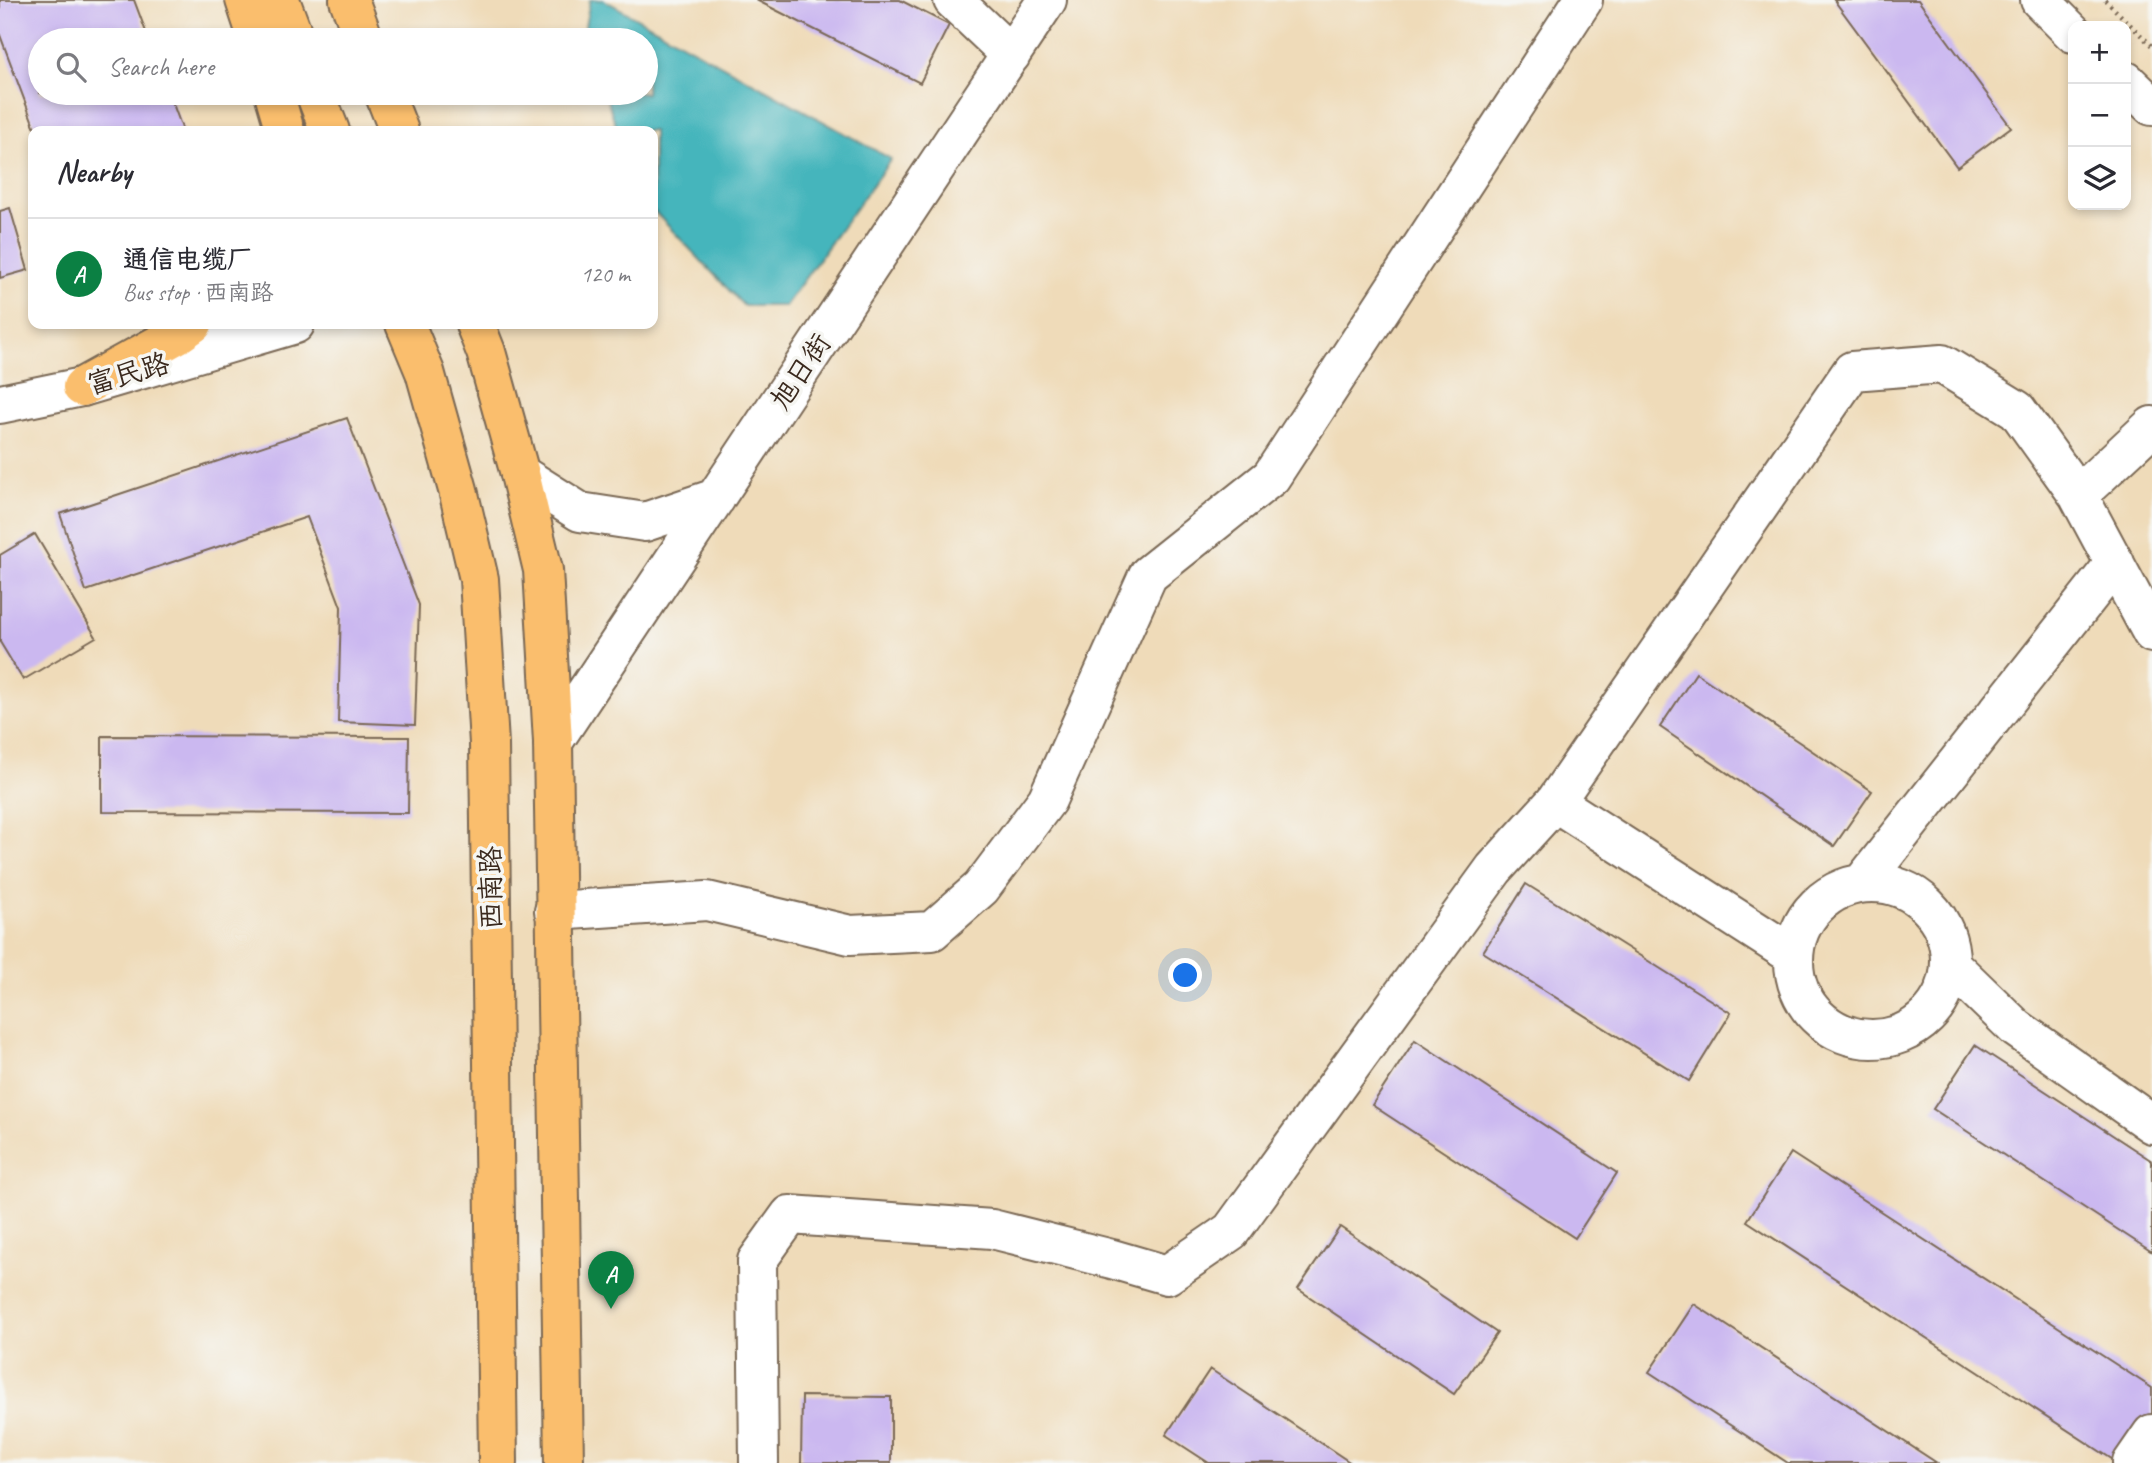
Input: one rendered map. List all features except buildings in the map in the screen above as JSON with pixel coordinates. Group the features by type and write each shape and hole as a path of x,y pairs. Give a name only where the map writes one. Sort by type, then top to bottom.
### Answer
{"main road":[{"path":"245,0 254,28"},
{"path":"279,0 290,28"},
{"path":"348,0 359,28"},
{"path":"277,105 284,126"},
{"path":"320,105 328,126"},
{"path":"389,105 397,126"},
{"path":"82,387 186,329"},
{"name":"西南路","path":"407,329 425,372 458,490 479,579 489,744 498,1463"},
{"path":"477,329 486,352 520,474 543,570 553,742 564,1463"}],"street":[{"path":"953,0 1011,55"},
{"name":"旭日街","path":"553,742 1047,0"},
{"path":"554,911 707,901 850,935 932,931 981,888 1047,800 1148,575 1271,477 1583,0"},
{"path":"2040,0 2068,28"},
{"path":"2129,84 2152,106"},
{"name":"富民路","path":"0,404 82,387 278,329"},
{"path":"759,1463 757,1261 790,1215 992,1230 1167,1275 1231,1231 1494,869 1555,802 1852,371 1942,364 2017,410 2078,495 2152,633"},
{"path":"2078,495 2152,426"},
{"path":"520,474 580,512 645,522 716,498"},
{"path":"1863,882 2115,563"},
{"path":"1555,802 1793,955"},
{"path":"1863,882 1890,885 1915,895 1935,914 1947,938 1951,965 1946,989 1933,1010 1915,1027 1892,1037 1868,1039 1843,1034 1822,1021 1805,1002 1796,980 1793,955 1800,929 1815,906 1837,890 1863,882"},
{"path":"1951,965 2016,1028 2152,1124"},
{"path":"2132,1463 2152,1434"}],"path":[{"path":"2105,0 2152,46"}],"water":[{"path":"590,0 604,0 655,28 585,28"},
{"path":"658,30 891,159 785,306 744,306 658,215 658,126 616,126 609,105 658,105"}],"place":[{"name":"通信电缆厂","path":"611,1309"}]}
